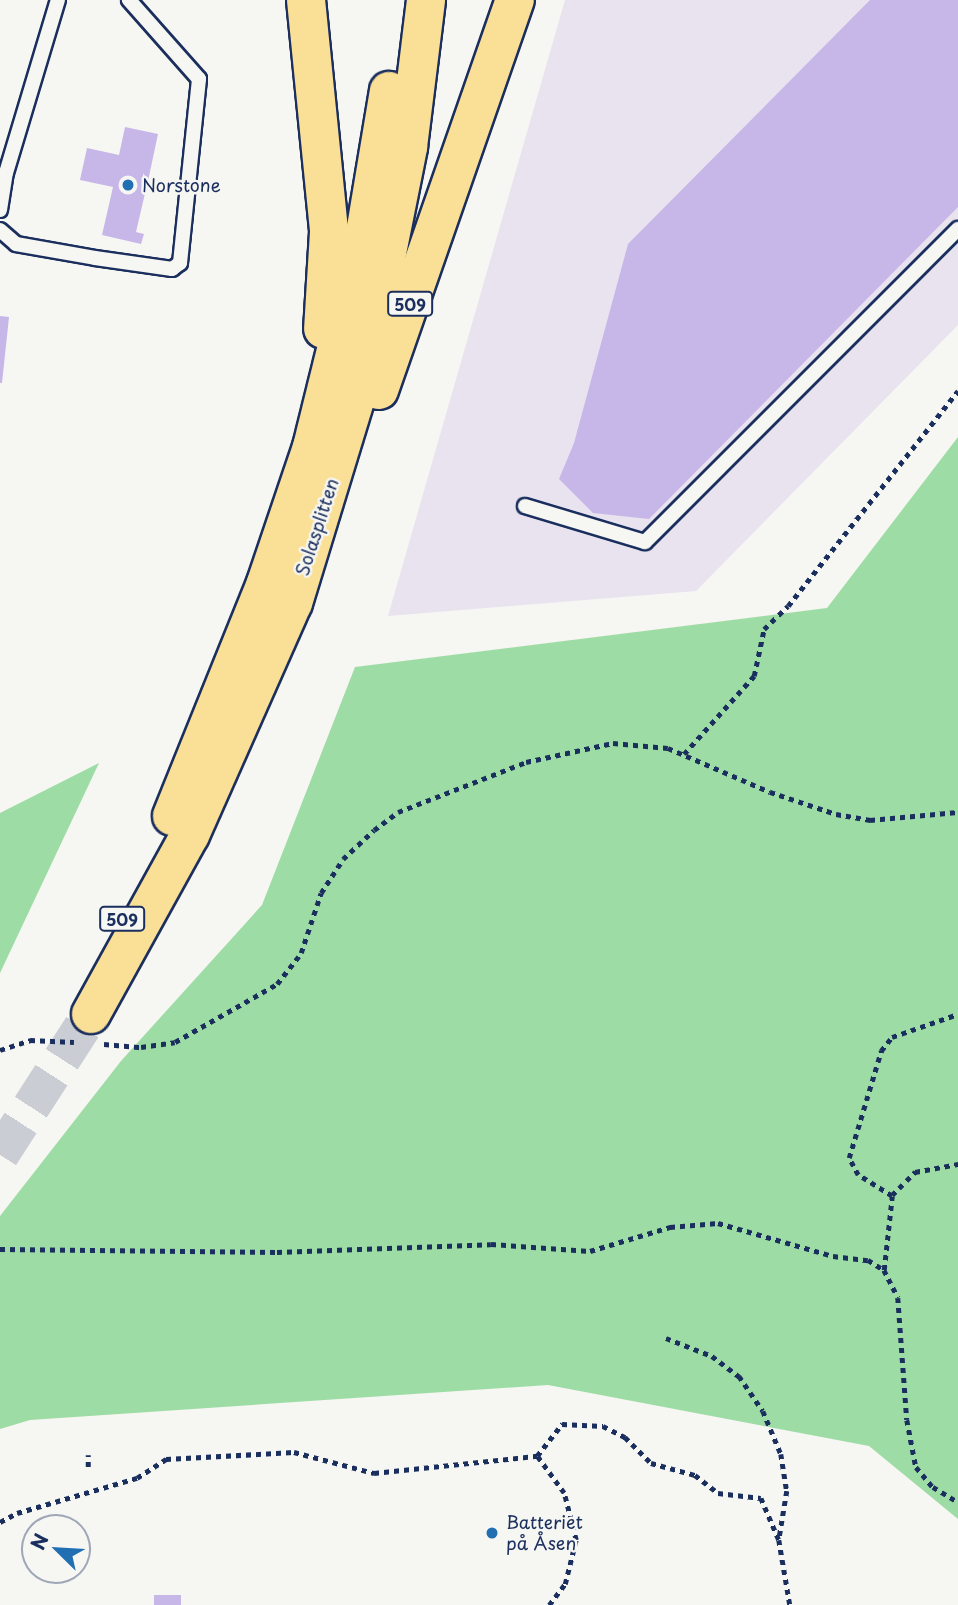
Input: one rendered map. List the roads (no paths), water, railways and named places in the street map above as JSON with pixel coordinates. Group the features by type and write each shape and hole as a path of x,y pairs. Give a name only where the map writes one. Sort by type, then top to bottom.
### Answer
{"highway":[{"name":"509","path":"280,593 327,298 329,232 324,144 306,0"},
{"name":"Solasplitten","path":"280,593 334,371 382,142 400,0"},
{"name":"Solasplitten","path":"83,1027 190,835 362,378 408,147 426,0"},
{"name":"509","path":"280,593 354,464 515,0"}],"lane":[{"path":"0,210 6,173 58,0"},
{"path":"0,230 16,244 172,269 180,262 198,79 129,0"},
{"path":"526,506 645,542 958,229"}],"tunnel":[{"path":"0,1155 91,1014"}],"place":[{"name":"Norstone","path":"128,185"},
{"name":"Batteriet på Åsen","path":"492,1533"}]}
